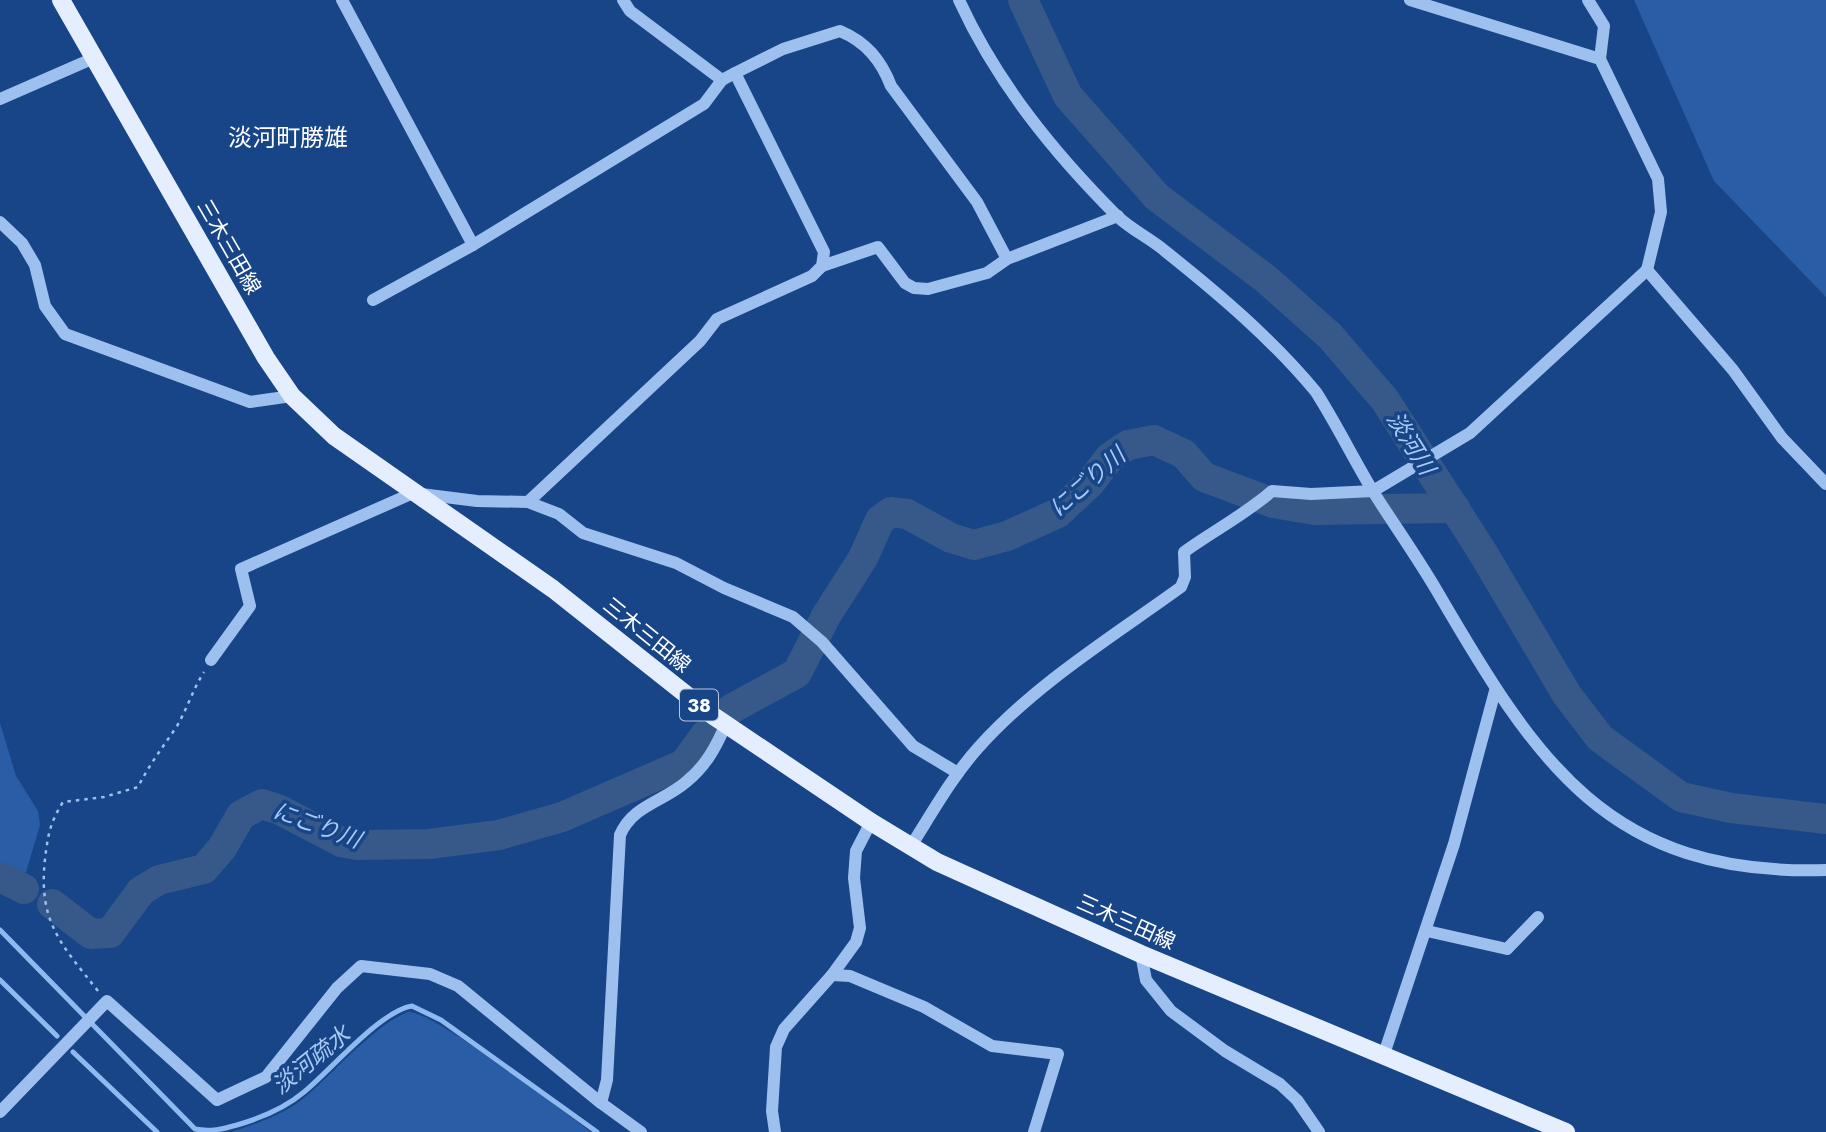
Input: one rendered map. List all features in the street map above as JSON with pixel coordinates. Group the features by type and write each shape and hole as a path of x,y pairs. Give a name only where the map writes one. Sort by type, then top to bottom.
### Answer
{"main road":[{"name":"三木三田線","path":"61,0 266,358 292,396 334,436 553,589 654,672 726,724 871,822 937,862 1142,954 1566,1132"}],"street":[{"path":"342,0 472,244"},
{"path":"622,0 630,11 722,80"},
{"path":"959,0 1022,109 1072,170 1118,216 1164,250 1283,352 1317,392 1373,491 1413,549 1496,691 1545,756 1579,792 1643,834 1686,854 1734,866 1780,871 1826,870"},
{"path":"1410,0 1600,59"},
{"path":"911,846 958,773 979,747 1056,677 1181,587 1185,577 1184,552 1222,523 1253,507 1272,491 1311,494 1373,491 1470,433 1647,270 1661,212 1658,179 1600,59 1604,26 1588,0"},
{"path":"373,300 472,244 704,104 722,80 783,50 840,31 858,38 884,65 891,86 977,202 1007,259"},
{"path":"0,99 94,58"},
{"path":"735,73 824,252 821,266"},
{"path":"528,502 700,341 717,319 812,276 821,266 878,247 905,283 914,288 928,289 987,273 1007,259 1118,216"},
{"path":"0,222 22,243 35,265 45,306 65,334 250,402 292,396"},
{"path":"1647,270 1733,370 1782,438 1826,484"},
{"path":"211,660 250,606 241,569 413,493 477,501 528,502 559,514 583,533 676,564 793,617 822,642 913,746 958,773"},
{"path":"1384,1054 1427,931 1496,691"},
{"path":"601,1104 607,1080 620,835 627,819 686,783 713,754 726,724"},
{"path":"775,1132 772,1111 776,1047 784,1029 832,975 856,942 860,928 854,878 856,851 871,822"},
{"path":"1427,931 1507,949 1538,917"},
{"path":"1142,954 1146,980 1171,1010 1225,1051 1280,1084 1297,1100 1319,1132"},
{"path":"0,1112 107,1001 217,1100 266,1076 337,988 361,966 430,974 458,986 601,1104 641,1132"},
{"path":"832,975 850,976 924,1007 992,1046 1058,1054 1034,1132"}],"path":[{"path":"107,1001 69,954 45,909 42,887 49,825 63,802 104,797 138,787 151,761 179,723 188,696 211,660"}],"shaded area":[{"path":"1634,0 1826,0 1826,297 1714,181"},
{"path":"0,723 16,776 38,811 40,825 26,872 0,883"},
{"path":"408,1012 422,1016 470,1044 591,1132 231,1132 269,1118 296,1104 381,1028"}],"waterway":[{"name":"淡河川","path":"1023,0 1068,96 1157,197 1266,279 1330,336 1385,400 1483,553 1567,695 1600,738 1681,797 1731,808 1826,819"},
{"name":"にごり川","path":"731,709 797,673 826,616 863,558 880,520 891,512 907,514 951,538 974,545 1007,536 1058,513 1090,483 1110,457 1128,445 1154,440 1184,454 1204,477 1273,503 1314,510 1455,508"},
{"name":"にごり川","path":"52,904 91,934 110,933 141,891 159,880 204,869 222,848 241,815 262,804 280,810 341,842 357,845 429,844 499,835 562,817 684,764 705,735"},
{"name":"にごり川","path":"0,877 24,889"},
{"name":"淡河疏水","path":"0,930 195,1129 227,1128 281,1108 297,1098 385,1019 412,1006 441,1020 597,1132"},
{"path":"0,980 57,1036"},
{"path":"73,1052 157,1132"}],"district":[{"name":"淡河町勝雄","path":"288,138"}]}
